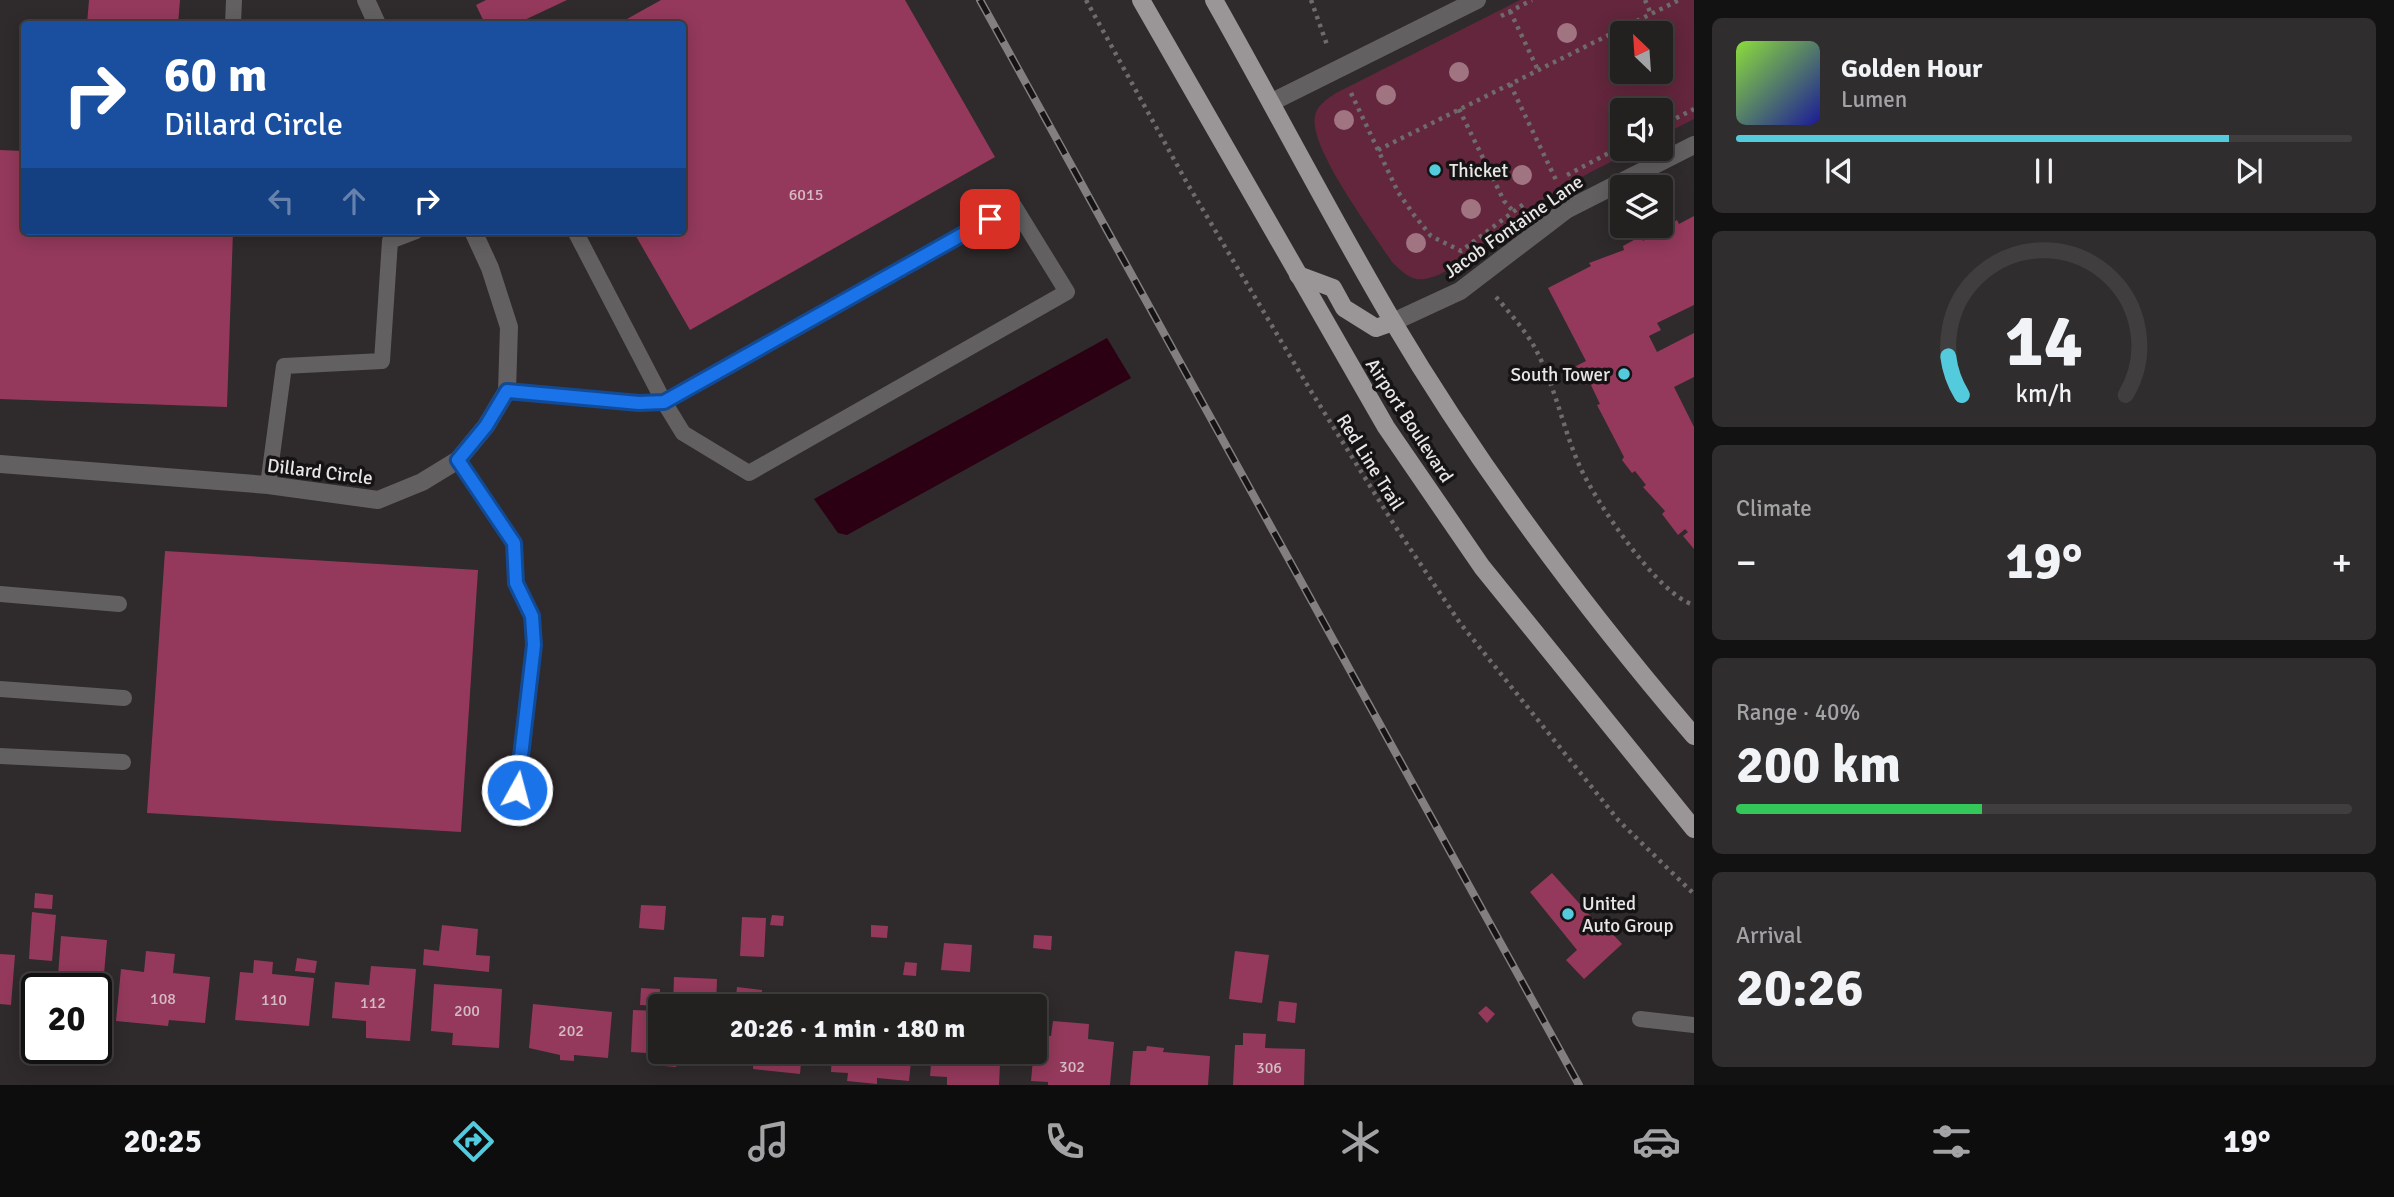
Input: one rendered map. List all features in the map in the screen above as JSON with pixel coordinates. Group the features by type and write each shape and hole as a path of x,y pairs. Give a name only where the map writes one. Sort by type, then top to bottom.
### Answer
{"main road":[{"name":"Airport Boulevard","path":"1141,0 1385,427 1482,567 1694,829"},
{"name":"Airport Boulevard","path":"1214,0 1393,322 1465,437 1563,573 1694,736"},
{"path":"1297,275 1333,288 1344,308 1376,328 1393,322"}],"street":[{"path":"366,0 376,21"},
{"path":"1272,102 1477,0"},
{"name":"Jacob Fontaine Lane","path":"1393,322 1460,291 1566,210 1694,145"},
{"name":"Dillard Circle","path":"0,464 268,485 378,500 422,482 458,460 486,426 507,391 509,327 490,268 475,235"}],"lane":[{"path":"233,21 234,0"},
{"path":"507,391 639,403 664,402 1014,206 1067,292 749,473 683,433 664,402 577,235"},
{"path":"268,485 284,366 382,361 390,241 406,235"},
{"path":"458,460 514,543 516,583 532,616 534,645 517,790"},
{"path":"0,594 119,604"},
{"path":"0,689 124,698"},
{"path":"0,756 123,762"},
{"path":"1640,1019 1694,1025"}],"path":[{"name":"Red Line Trail","path":"1086,0 1187,183 1302,377 1446,601 1619,821 1694,894"},
{"path":"1311,0 1327,45"},
{"path":"1645,0 1651,14"},
{"path":"1378,150 1679,0"},
{"path":"1510,12 1538,70"},
{"path":"1510,84 1557,182"},
{"path":"1350,93 1398,192 1414,215 1431,236 1461,251"},
{"path":"1459,109 1504,201 1513,211"},
{"path":"1673,120 1694,110"},
{"path":"1493,293 1534,347 1560,406 1580,467 1609,517 1643,563 1672,592 1694,605"}],"shaded area":[{"path":"1520,0 1694,0 1694,119 1673,130 1673,98 1610,98 1610,161 1613,161 1543,199 1462,261 1429,278 1413,278 1392,262 1344,190 1322,148 1316,130 1316,112 1326,100"},
{"path":"1107,338 1131,378 847,535 838,533 814,499"}],"building":[{"path":"89,0 180,0 178,21 87,21"},
{"path":"486,0 567,0 522,21 484,21 476,5"},
{"path":"661,0 905,0 995,157 690,330 635,235 686,235 686,21 623,21"},
{"path":"0,150 21,151 21,235 233,235 227,407 0,399"},
{"name":"South Tower","path":"1694,216 1694,305 1657,323 1661,330 1649,336 1657,352 1694,333 1694,377 1674,387 1694,427 1694,549 1683,536 1688,532 1685,529 1678,535 1662,514 1665,511 1643,487 1646,485 1622,460 1624,457 1597,405 1600,404 1590,383 1585,385 1576,366 1586,361 1548,288 1591,266 1589,263 1624,250 1623,246 1637,238 1643,241 1648,238 1673,238 1673,222 1677,220 1679,224"},
{"path":"165,551 478,570 461,832 147,813"},
{"path":"1552,873 1605,932 1608,929 1622,944 1584,979 1566,960 1577,950 1530,892"},
{"path":"35,893 53,895 52,909 34,908"},
{"path":"641,905 666,906 664,930 639,928"},
{"path":"32,912 56,915 52,961 29,959"},
{"path":"772,915 784,916 783,926 770,925"},
{"path":"742,917 766,918 764,957 740,956"},
{"path":"442,925 478,929 476,955 490,956 489,972 423,965 424,949 439,951"},
{"path":"871,925 888,926 887,938 871,937"},
{"path":"1034,935 1052,936 1051,950 1033,948"},
{"path":"61,936 107,940 104,973 58,973"},
{"path":"944,943 972,945 970,972 941,970"},
{"path":"146,951 175,954 173,973 210,977 205,1023 169,1020 168,1026 116,1021 121,969 144,972"},
{"path":"1235,951 1269,955 1262,1003 1229,999"},
{"path":"0,954 15,955 11,1005 0,1004"},
{"path":"297,958 317,961 315,973 295,971"},
{"path":"254,960 273,962 272,974 314,978 309,1026 235,1020 240,972 253,973"},
{"path":"905,962 917,963 916,976 903,975"},
{"path":"371,966 416,969 410,1041 366,1038 366,1021 332,1018 335,982 369,985"},
{"path":"674,977 717,979 716,994 673,994"},
{"path":"434,984 502,989 499,1048 452,1045 453,1033 431,1031"},
{"path":"737,987 762,990 762,994 736,994"},
{"path":"641,988 660,989 660,994 648,994 648,1005 640,1005"},
{"path":"1279,1001 1297,1003 1295,1023 1277,1021"},
{"path":"533,1004 612,1012 608,1058 574,1055 574,1061 560,1060 560,1055 529,1048"},
{"path":"1486,1006 1495,1014 1487,1023 1478,1013"},
{"path":"633,1010 648,1011 648,1061 647,1053 631,1052"},
{"path":"1053,1021 1089,1024 1088,1039 1114,1042 1110,1085 1048,1085 1048,1082 1031,1081 1032,1064 1047,1064 1047,1036 1051,1036"},
{"path":"1243,1033 1266,1034 1265,1048 1305,1049 1304,1085 1233,1085 1235,1045 1243,1045"},
{"path":"1147,1046 1164,1048 1163,1052 1210,1056 1208,1085 1130,1085 1133,1051 1146,1051"},
{"path":"664,1064 677,1064 676,1067"},
{"path":"753,1064 801,1064 800,1074 753,1069"},
{"path":"831,1064 911,1064 909,1081 877,1078 877,1084 847,1081 848,1073 831,1072"},
{"path":"931,1064 1000,1064 999,1085 947,1085 947,1077 930,1076"}],"railway":[{"path":"980,0 1579,1085"}],"place":[{"name":"Thicket","path":"1435,170"},
{"name":"South Tower","path":"1624,374"},
{"name":"United Auto Group","path":"1568,914"}],"route":[{"path":"517,790 534,645 532,616 516,583 514,543 458,460 486,426 507,391 639,403 664,402 990,219"}]}
